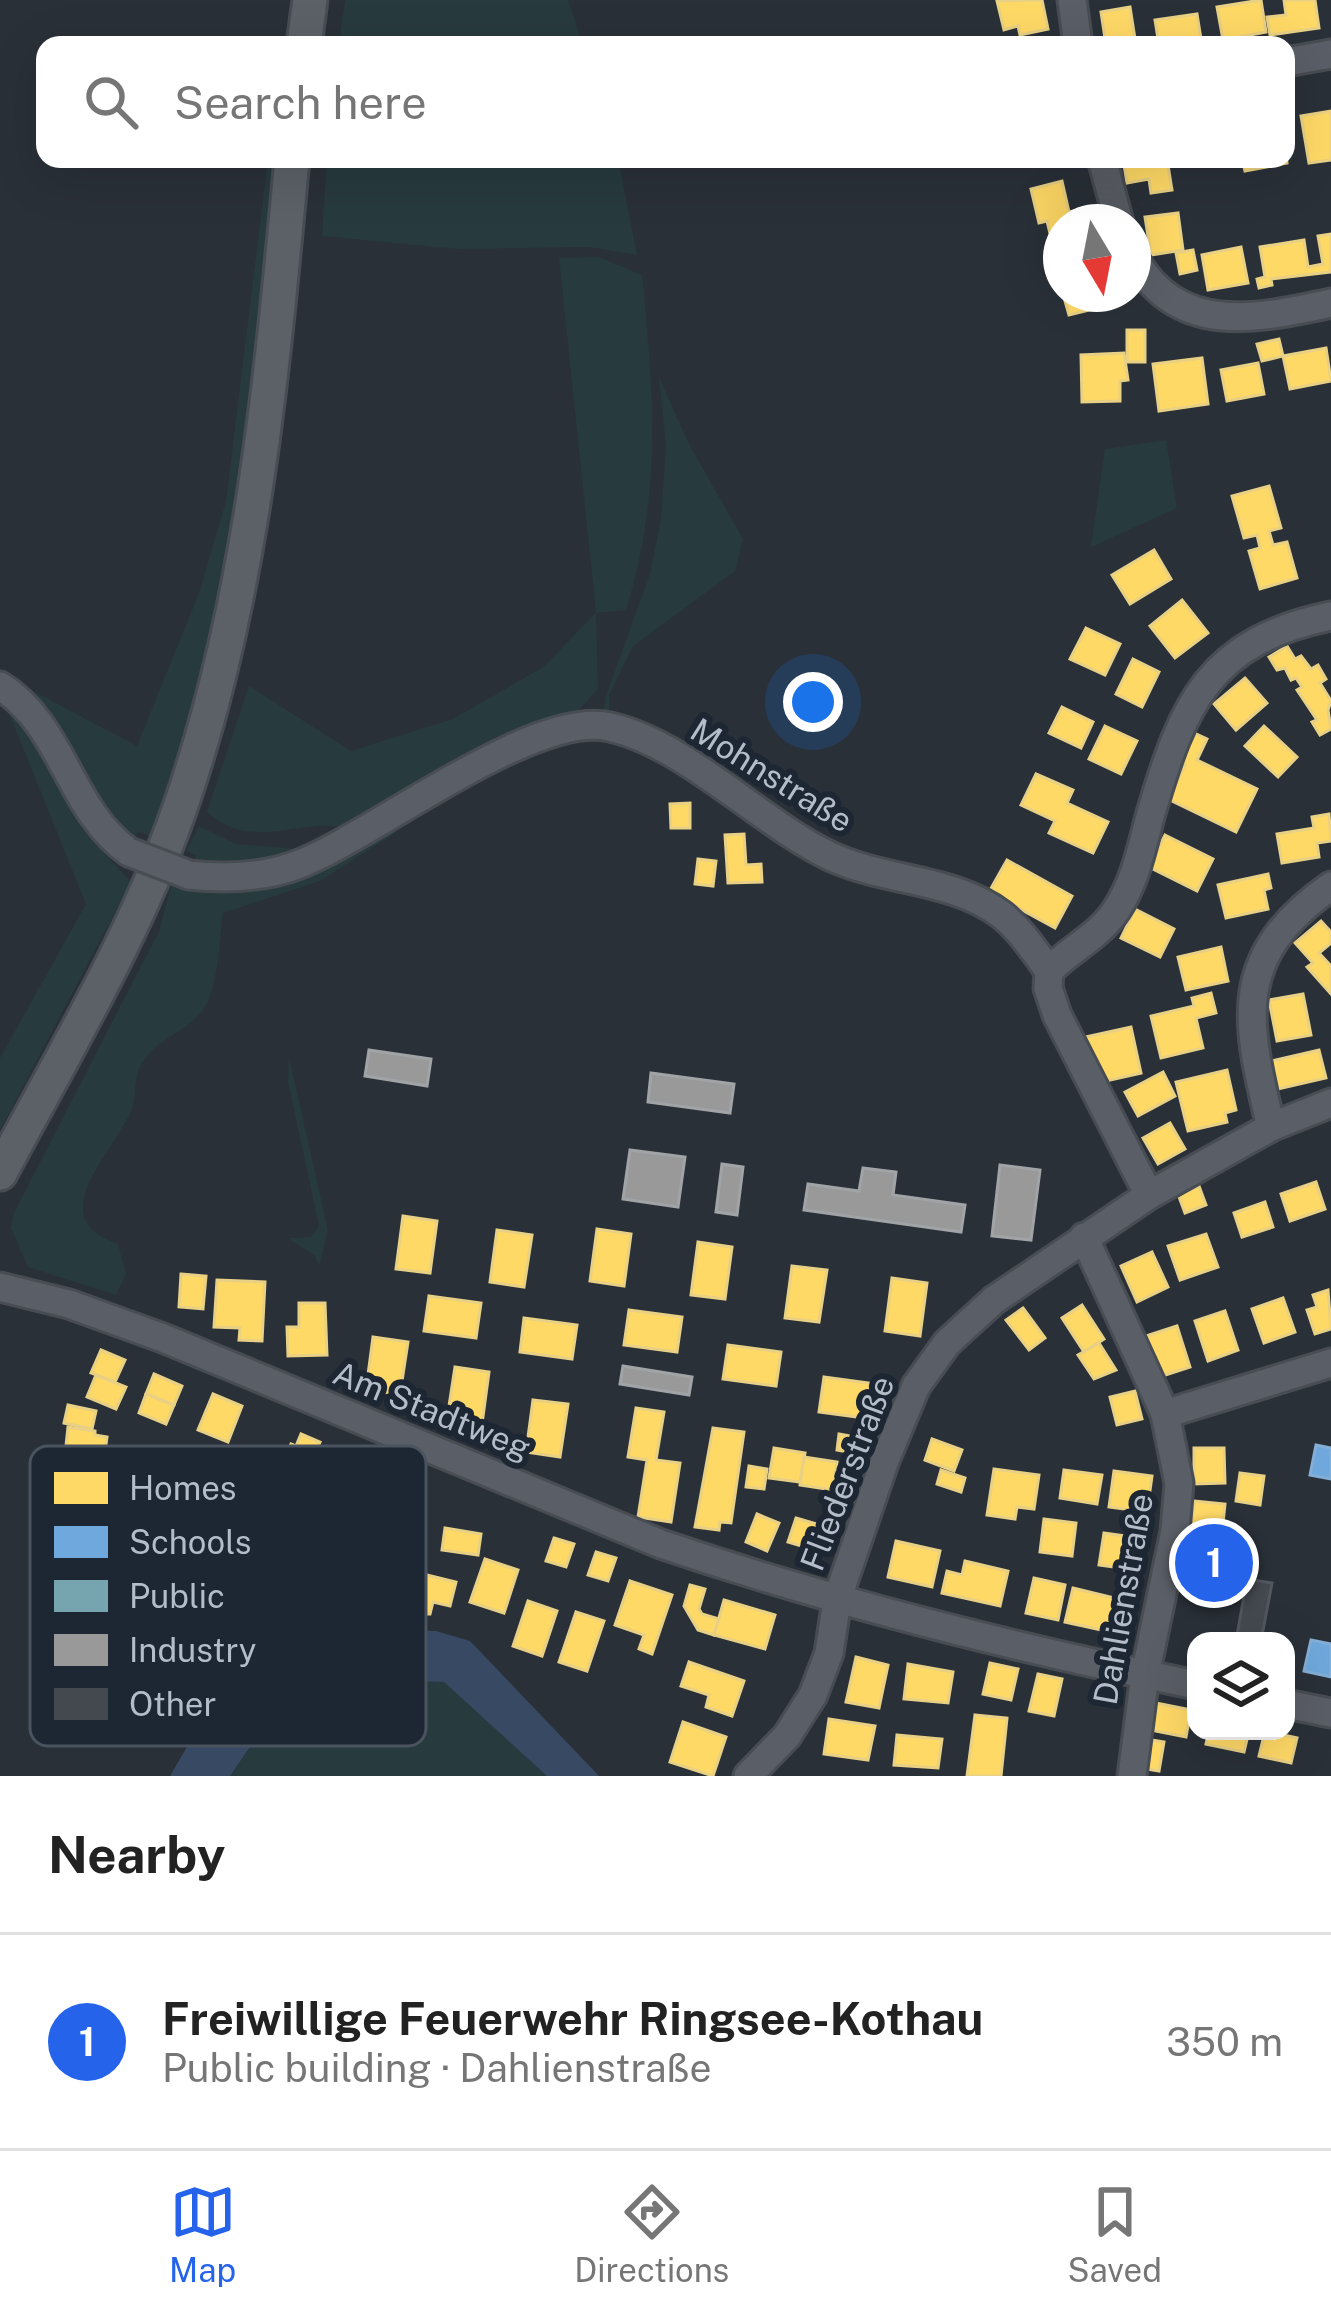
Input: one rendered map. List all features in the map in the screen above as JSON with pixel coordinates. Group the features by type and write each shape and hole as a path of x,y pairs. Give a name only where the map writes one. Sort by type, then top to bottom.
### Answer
{"main road":[{"path":"305,36 310,0"},
{"path":"0,1173 122,943 183,800 212,706 246,556 291,168"}],"street":[{"path":"1072,0 1077,36"},
{"path":"1295,60 1331,54"},
{"path":"1104,168 1114,204"},
{"path":"1151,282 1194,311 1252,318 1331,303"},
{"path":"1049,971 1090,941 1125,894 1177,733 1203,686 1227,662 1277,631 1331,616"},
{"name":"Mohnstraße","path":"0,686 37,721 108,838 129,852 188,874 232,878 296,866 399,807 530,742 570,728 610,727 664,750 790,835 832,857 988,906 1018,930 1049,971 1048,988 1057,1015 1149,1195"},
{"path":"1271,1127 1251,1033 1254,990 1265,957 1286,922 1331,886"},
{"name":"Fliederstraße","path":"748,1776 802,1718 829,1653 837,1600 898,1426 924,1374 967,1323 1149,1195 1271,1127 1331,1103"},
{"name":"Dahlienstraße","path":"1084,1237 1165,1414 1175,1456 1179,1506 1144,1675 1132,1776"},
{"name":"Am Stadtweg","path":"0,1287 69,1304 163,1338 424,1446"},
{"path":"1165,1414 1331,1363"},
{"name":"Am Stadtweg","path":"426,1447 661,1544 837,1600 1187,1683"},
{"path":"1295,1706 1331,1713"}],"green space":[{"path":"345,0 568,0 580,36 340,36"},
{"path":"267,168 279,168 233,575 175,778 152,837 138,831 133,842 103,818 29,701 31,690 137,746 199,593 226,501"},
{"path":"326,168 620,168 637,255 589,247 458,249 322,236"},
{"path":"599,257 642,275 652,444 645,525 626,610 596,613 598,689 574,715 356,827 259,832 220,822 207,812 249,686 351,751 453,719 545,666 596,612 559,258"},
{"path":"659,377 689,444 743,539 735,571 633,646 609,695 609,719 604,709 606,696 650,574 661,519 666,446"},
{"path":"1166,440 1177,508 1091,547 1105,449"},
{"path":"3,698 49,753 87,835 131,882 0,1130 0,1058 86,904"},
{"path":"199,826 236,844 307,850 232,869 192,865 196,855 186,851"},
{"path":"386,827 397,832 320,881 223,913 216,972 206,1005 144,1060 126,1122 84,1199 84,1216 95,1232 118,1244 126,1274 116,1295 28,1267 11,1228 14,1213 159,931 171,886 182,890 185,882 211,889"},
{"path":"289,1057 328,1230 319,1266 315,1256 288,1238 311,1237 319,1226 288,1082"},
{"path":"426,1681 444,1682 547,1776 230,1776 251,1746 426,1746"}],"water":[{"path":"426,1631 470,1641 599,1776 547,1776 444,1682 426,1681"},
{"path":"187,1746 251,1746 230,1776 170,1776"}],"building: Homes":[{"path":"1042,0 1048,29 1020,35 1018,26 1004,30 997,1"},
{"path":"1261,0 1266,32 1222,36 1217,7"},
{"path":"1284,0 1315,0 1319,28 1270,35 1267,17 1286,15"},
{"path":"1130,7 1135,36 1105,36 1101,12"},
{"path":"1197,14 1201,36 1158,36 1155,20"},
{"path":"1331,111 1331,160 1309,163 1301,116"},
{"path":"1124,168 1168,168 1172,190 1151,193 1149,179 1127,183"},
{"path":"1062,181 1067,204 1043,204 1043,222 1039,223 1031,189"},
{"path":"1178,213 1183,250 1151,255 1151,216"},
{"path":"1331,234 1331,272 1271,279 1272,285 1259,288 1257,279 1265,277 1260,247 1304,240 1308,267 1323,264 1318,236"},
{"path":"1241,247 1248,283 1208,290 1202,255"},
{"path":"1193,250 1197,270 1180,274 1176,253"},
{"path":"1127,330 1145,330 1145,362 1127,362"},
{"path":"1279,339 1283,356 1262,361 1257,344"},
{"path":"1326,348 1331,381 1290,389 1283,356"},
{"path":"1124,353 1128,380 1120,381 1120,401 1082,402 1081,355"},
{"path":"1202,358 1208,404 1159,411 1153,364"},
{"path":"1258,363 1264,394 1227,401 1221,370"},
{"path":"1269,486 1281,528 1269,531 1273,545 1287,542 1297,578 1260,589 1249,551 1260,548 1257,535 1244,538 1232,496"},
{"path":"1154,550 1171,579 1130,604 1112,575"},
{"path":"1182,600 1208,633 1175,658 1150,626"},
{"path":"1086,628 1120,644 1105,675 1070,659"},
{"path":"1287,646 1295,659 1301,656 1311,669 1318,665 1326,679 1320,683 1331,701 1331,729 1320,735 1312,722 1317,720 1297,690 1302,687 1285,668 1277,670 1269,657"},
{"path":"1133,659 1159,672 1142,707 1116,694"},
{"path":"1245,678 1267,703 1236,730 1214,704"},
{"path":"1062,707 1093,722 1081,748 1049,733"},
{"path":"1105,726 1137,741 1121,774 1089,759"},
{"path":"1264,726 1297,757 1278,777 1245,746"},
{"path":"1190,731 1207,739 1197,760 1257,789 1236,832 1168,799 1185,765 1175,760"},
{"path":"1036,774 1073,790 1067,803 1108,822 1093,853 1049,833 1055,821 1021,805"},
{"path":"690,803 690,828 671,828 670,804"},
{"path":"1329,814 1331,841 1317,843 1319,857 1282,863 1277,834 1314,828 1312,817"},
{"path":"744,834 746,865 761,864 762,882 728,883 725,835"},
{"path":"1165,835 1213,859 1197,891 1149,867"},
{"path":"698,859 716,861 713,886 695,884"},
{"path":"1007,860 1072,896 1055,928 989,892"},
{"path":"1268,874 1271,888 1264,890 1268,909 1226,918 1218,885"},
{"path":"1135,909 1174,929 1160,957 1121,938"},
{"path":"1321,921 1331,932 1331,943 1319,953 1331,966 1331,994 1307,967 1313,963 1295,943"},
{"path":"1221,947 1228,981 1186,990 1178,957"},
{"path":"1211,993 1216,1013 1196,1018 1203,1048 1161,1058 1151,1016 1194,1006 1192,998"},
{"path":"1303,994 1311,1035 1277,1041 1269,1000"},
{"path":"1131,1027 1141,1073 1097,1083 1086,1037"},
{"path":"1319,1050 1326,1078 1278,1089 1272,1061"},
{"path":"1227,1070 1236,1110 1225,1113 1227,1122 1188,1131 1176,1082"},
{"path":"1163,1072 1175,1096 1138,1116 1125,1092"},
{"path":"1170,1123 1185,1149 1158,1164 1143,1138"},
{"path":"1316,1182 1325,1209 1290,1221 1281,1194"},
{"path":"1199,1186 1206,1205 1185,1213 1178,1194"},
{"path":"1265,1202 1273,1227 1242,1237 1234,1213"},
{"path":"403,1216 437,1221 430,1273 396,1269"},
{"path":"597,1229 631,1234 624,1286 590,1281"},
{"path":"497,1230 532,1235 524,1287 490,1282"},
{"path":"1206,1234 1218,1267 1180,1280 1168,1246"},
{"path":"698,1242 732,1247 725,1299 691,1295"},
{"path":"1152,1252 1168,1287 1137,1302 1121,1266"},
{"path":"792,1266 827,1270 819,1322 785,1318"},
{"path":"181,1274 206,1276 203,1309 179,1307"},
{"path":"892,1278 927,1283 920,1336 885,1331"},
{"path":"217,1280 265,1282 262,1341 239,1340 240,1328 214,1327"},
{"path":"1328,1290 1331,1329 1315,1334 1307,1310 1317,1307 1313,1295"},
{"path":"429,1296 481,1303 476,1338 424,1331"},
{"path":"1283,1298 1295,1332 1264,1343 1252,1309"},
{"path":"299,1303 325,1303 327,1355 288,1356 287,1327 299,1327"},
{"path":"1082,1305 1104,1339 1084,1352 1062,1318"},
{"path":"1023,1308 1045,1338 1029,1350 1006,1320"},
{"path":"629,1310 682,1317 677,1352 624,1345"},
{"path":"1225,1311 1238,1350 1208,1361 1195,1321"},
{"path":"524,1318 577,1325 572,1359 520,1352"},
{"path":"1177,1326 1190,1367 1156,1378 1143,1337"},
{"path":"373,1337 408,1342 400,1394 366,1390"},
{"path":"1099,1343 1116,1370 1094,1379 1078,1355"},
{"path":"728,1345 781,1352 776,1386 723,1379"},
{"path":"101,1350 125,1360 115,1382 91,1373"},
{"path":"455,1367 489,1372 482,1424 447,1419"},
{"path":"154,1374 182,1386 174,1405 146,1394"},
{"path":"96,1375 126,1387 116,1409 87,1397"},
{"path":"824,1377 876,1384 872,1419 819,1412"},
{"path":"1135,1391 1142,1419 1117,1425 1110,1397"},
{"path":"146,1394 174,1405 166,1424 139,1413"},
{"path":"213,1394 242,1406 228,1442 198,1430"},
{"path":"533,1400 568,1404 560,1457 526,1452"},
{"path":"68,1405 96,1411 92,1429 64,1423"},
{"path":"636,1408 664,1412 656,1460 680,1463 671,1522 638,1517 647,1460 628,1457"},
{"path":"68,1427 107,1437 106,1446 66,1446"},
{"path":"713,1428 744,1432 731,1523 720,1522 719,1530 695,1527"},
{"path":"301,1434 320,1442 318,1446 296,1446"},
{"path":"839,1434 861,1438 859,1454 837,1450"},
{"path":"932,1439 962,1450 954,1471 925,1460"},
{"path":"774,1448 805,1453 800,1482 769,1478"},
{"path":"1194,1448 1224,1448 1225,1483 1194,1484"},
{"path":"804,1457 837,1462 833,1490 800,1485"},
{"path":"749,1466 767,1469 764,1489 746,1487"},
{"path":"994,1469 1039,1475 1034,1509 1017,1507 1015,1519 987,1515"},
{"path":"941,1470 965,1478 961,1492 937,1484"},
{"path":"1064,1470 1102,1475 1097,1504 1060,1498"},
{"path":"1114,1471 1152,1476 1147,1512 1109,1507"},
{"path":"1240,1473 1264,1476 1260,1505 1236,1501"},
{"path":"1194,1501 1225,1504 1221,1543 1190,1540"},
{"path":"757,1514 779,1523 767,1551 746,1542"},
{"path":"796,1518 820,1525 811,1549 788,1542"},
{"path":"1044,1519 1076,1523 1072,1556 1040,1552"},
{"path":"445,1528 481,1534 478,1555 442,1550"},
{"path":"1104,1533 1140,1538 1136,1570 1099,1565"},
{"path":"554,1538 574,1544 566,1567 546,1561"},
{"path":"896,1541 940,1551 932,1587 888,1577"},
{"path":"596,1552 616,1558 608,1581 588,1575"},
{"path":"485,1559 518,1570 504,1613 470,1602"},
{"path":"965,1561 1008,1571 1000,1606 942,1593 947,1571 962,1575"},
{"path":"427,1575 456,1582 450,1606 433,1602 426,1614"},
{"path":"1034,1578 1065,1585 1058,1620 1026,1613"},
{"path":"630,1581 672,1595 652,1654 639,1649 644,1635 615,1625"},
{"path":"690,1585 705,1589 699,1609 719,1619 714,1635 698,1630 684,1606"},
{"path":"1073,1588 1123,1600 1115,1633 1065,1622"},
{"path":"724,1600 775,1615 765,1649 714,1635"},
{"path":"528,1601 557,1611 542,1656 513,1646"},
{"path":"576,1612 604,1621 587,1671 559,1662"},
{"path":"856,1657 888,1665 879,1708 846,1702"},
{"path":"689,1662 744,1681 732,1716 706,1707 709,1695 681,1686"},
{"path":"990,1663 1018,1669 1011,1700 983,1694"},
{"path":"908,1664 953,1672 948,1703 904,1699"},
{"path":"1038,1674 1062,1679 1054,1716 1029,1711"},
{"path":"1156,1703 1187,1709 1186,1737 1151,1730"},
{"path":"975,1715 1007,1718 1001,1776 967,1776"},
{"path":"829,1719 875,1726 868,1760 824,1754"},
{"path":"683,1722 726,1737 713,1776 670,1762"},
{"path":"897,1735 942,1739 938,1768 894,1765"},
{"path":"1297,1738 1291,1763 1259,1756 1263,1740"},
{"path":"1146,1739 1164,1742 1159,1771 1141,1768"},
{"path":"1207,1740 1247,1740 1244,1752 1206,1744"}],"building: Schools":[{"path":"1316,1445 1331,1448 1331,1479 1310,1475"},
{"path":"1311,1640 1331,1644 1331,1677 1304,1671"}],"building: Public":[{"path":"1206,1543 1244,1549 1239,1581 1201,1575"}],"building: Industry":[{"path":"369,1050 431,1059 427,1086 365,1076"},
{"path":"651,1073 734,1084 730,1113 648,1102"},
{"path":"630,1150 685,1157 678,1207 623,1199"},
{"path":"722,1164 743,1167 737,1215 716,1212"},
{"path":"1000,1165 1040,1170 1031,1240 992,1236"},
{"path":"863,1168 896,1172 893,1195 965,1205 961,1232 804,1210 808,1184 859,1191"},
{"path":"623,1366 692,1377 689,1395 620,1384"}],"building: Other":[{"path":"1247,1579 1272,1583 1263,1632 1238,1632"}],"place":[{"name":"Freiwillige Feuerwehr Ringsee-Kothau","path":"1214,1563"}]}
